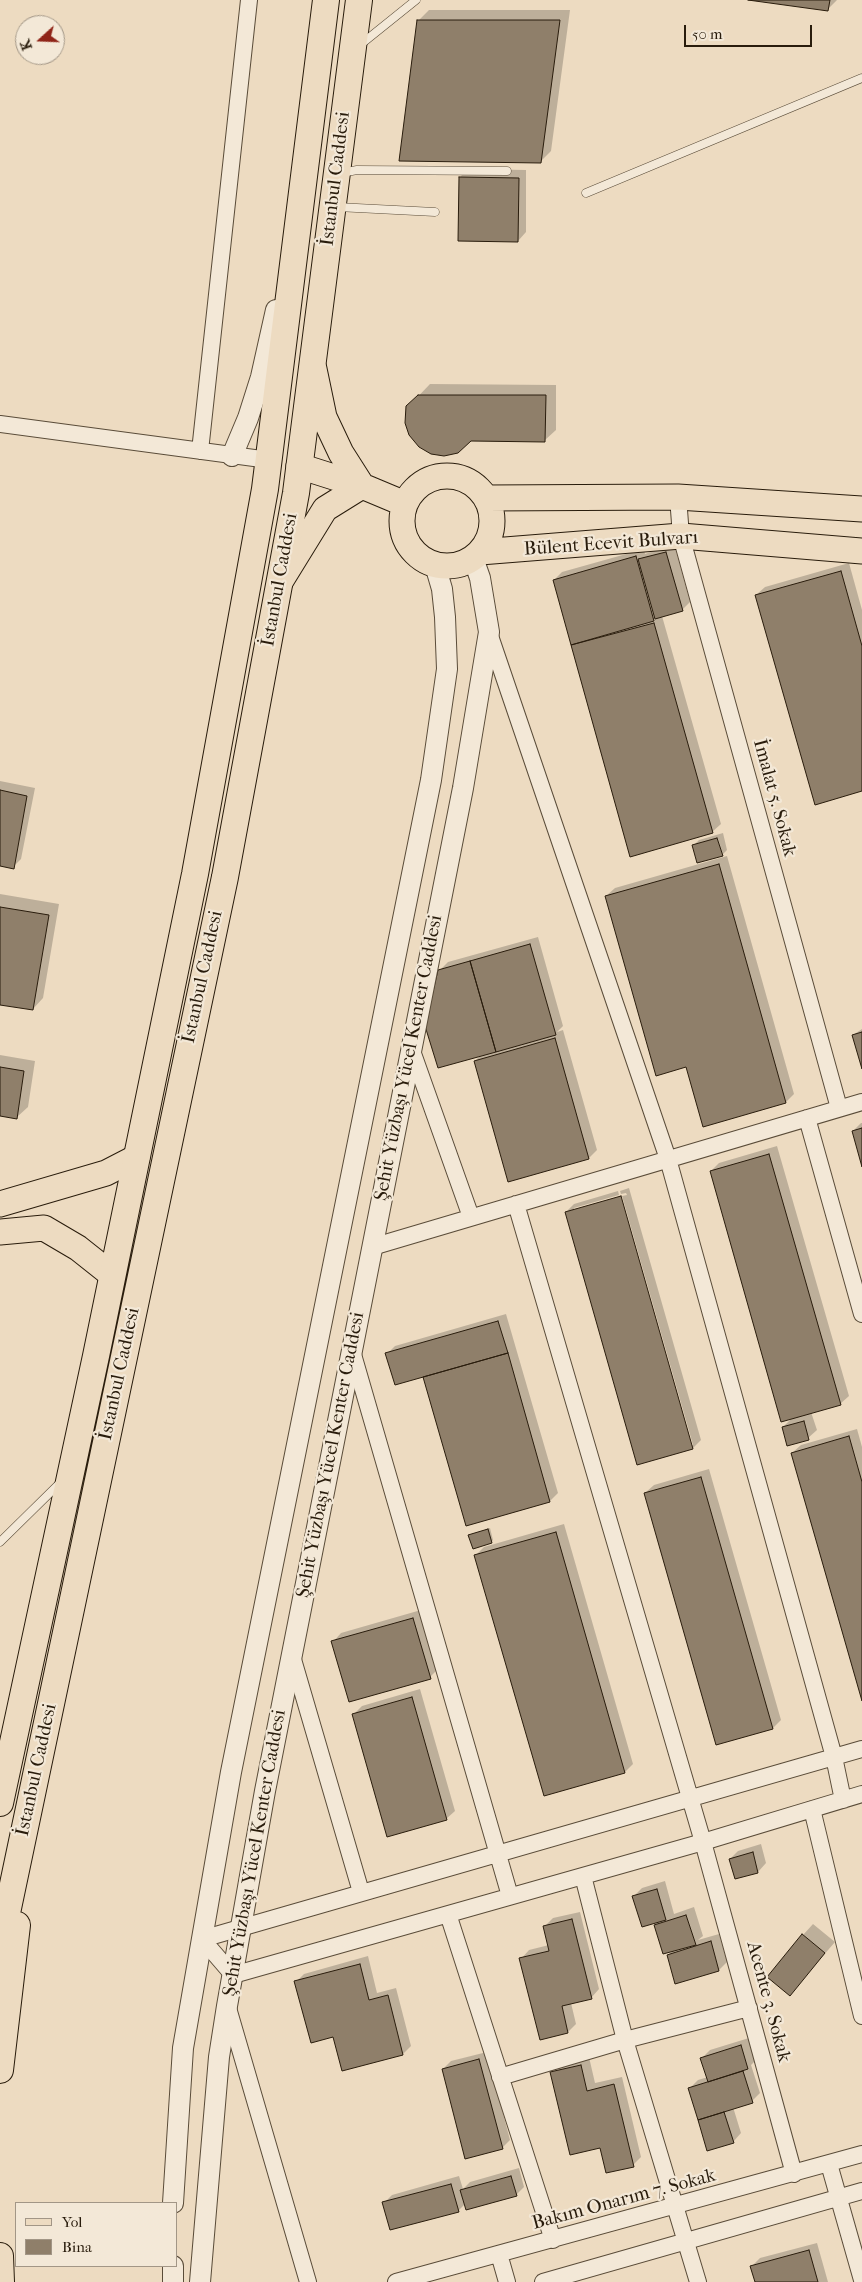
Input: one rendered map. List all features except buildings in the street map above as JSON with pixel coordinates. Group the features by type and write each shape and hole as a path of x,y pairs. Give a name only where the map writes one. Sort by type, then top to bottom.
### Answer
{"highway":[{"name":"İstanbul Caddesi","path":"0,1803 195,874 269,460 326,0"},
{"name":"İstanbul Caddesi","path":"0,1946 225,877 279,585 299,466 359,0"},
{"path":"269,460 299,466"},
{"path":"0,1751 50,1566"},
{"path":"0,2070 31,1798"},
{"path":"0,2256 1,2282"}],"main road":[{"path":"313,363 324,417 340,453 362,486"},
{"path":"299,466 362,486 405,504"},
{"path":"452,475 466,479 478,487 486,498 492,513 492,526 487,543 465,563 450,566 435,564 421,558 410,547 404,534 402,519 405,504 412,492 423,482 437,476 452,475"},
{"path":"279,585 325,508 362,486"},
{"path":"486,498 678,497 862,509"},
{"name":"Bülent Ecevit Bulvarı","path":"476,555 681,536 862,551"},
{"path":"0,1204 106,1173 137,1157"},
{"path":"0,1232 44,1228 78,1248 112,1275"}],"street":[{"path":"200,451 249,0"},
{"path":"232,456 248,418 261,377 284,266 302,201"},
{"path":"0,424 269,460"},
{"name":"İmalat 5. Sokak","path":"678,497 681,536 839,1108"},
{"path":"476,555 489,632 668,1159 834,1757 843,1800"},
{"name":"Şehit Yüzbaşı Yücel Kenter Caddesi","path":"173,2202 183,2048 233,1763 431,780 447,669 442,589 435,564"},
{"name":"Şehit Yüzbaşı Yücel Kenter Caddesi","path":"200,2282 219,2057 227,2006 292,1655 463,788 489,632"},
{"path":"411,1048 471,1217"},
{"path":"372,1247 862,1102"},
{"path":"807,1118 862,1314"},
{"name":"Acente 3. Sokak","path":"516,1204 704,1842 794,2174"},
{"path":"352,1350 510,1896"},
{"path":"292,1655 361,1892"},
{"path":"862,1749 202,1939 233,1975 704,1842 862,1794"},
{"path":"812,1809 862,2016"},
{"path":"583,1876 625,2040 698,2282"},
{"path":"448,1914 553,2240"},
{"path":"227,2006 308,2282"},
{"path":"500,2077 625,2040 749,2008"},
{"name":"Bakım Onarım 7. Sokak","path":"396,2282 675,2207 862,2154"},
{"path":"829,2164 862,2280"},
{"path":"543,2282 862,2191"},
{"path":"499,2254 507,2282"},
{"path":"173,2267 173,2282"}],"lane":[{"path":"353,51 416,0"},
{"path":"586,193 862,78"},
{"path":"337,173 357,170 506,171"},
{"path":"333,206 435,212"},
{"path":"0,1542 70,1474"}]}
